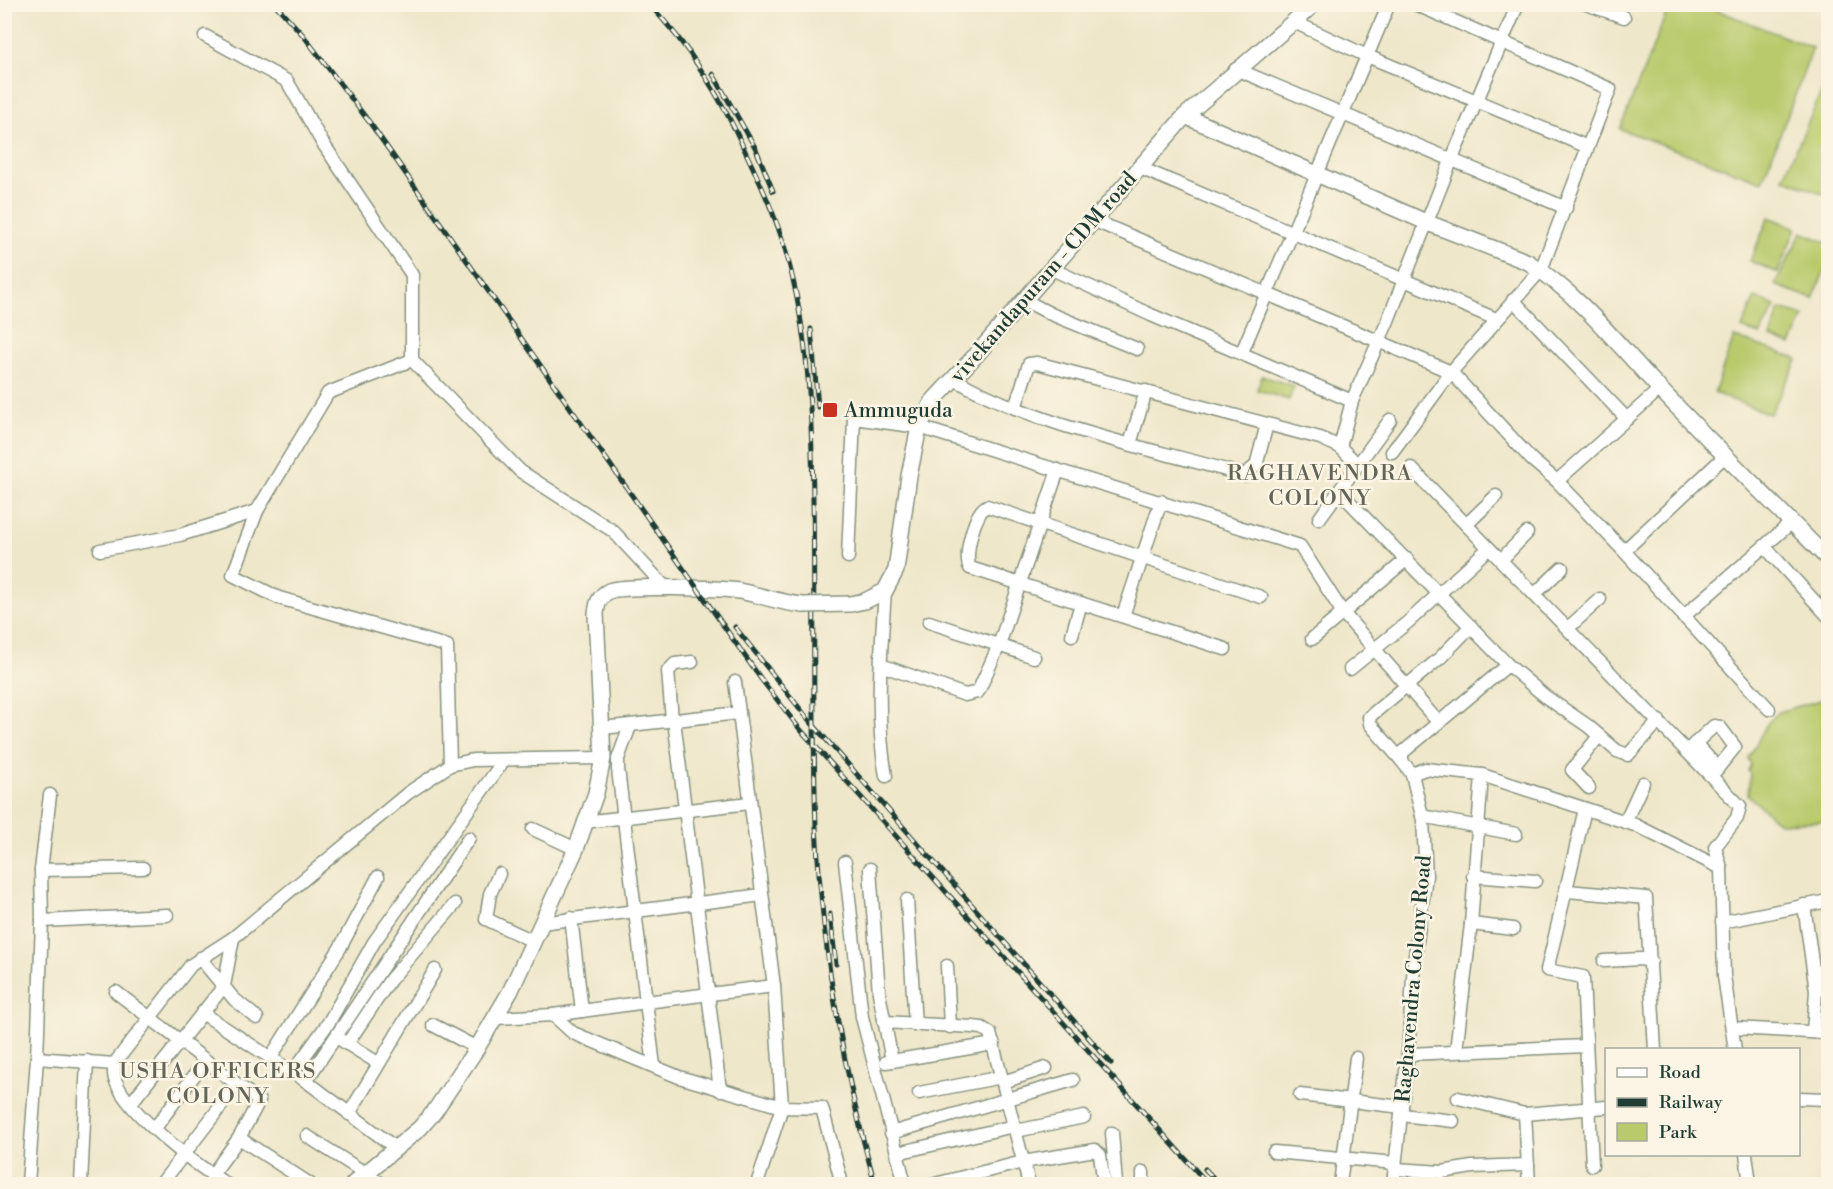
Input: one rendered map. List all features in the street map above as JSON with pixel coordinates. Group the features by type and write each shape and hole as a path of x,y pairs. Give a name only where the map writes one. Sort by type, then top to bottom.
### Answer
{"street":[{"name":"vivekandapuram - CDM road","path":"885,591 896,570 909,476 920,427 933,401 1095,221 1138,167 1185,116 1236,69 1314,4"},
{"path":"1242,352 1389,4"},
{"path":"1392,452 1451,372 1541,270 1610,88 1503,44 1415,4"},
{"path":"1340,447 1352,401 1518,4"},
{"path":"1586,4 1624,17"},
{"path":"1294,22 1367,56 1588,147"},
{"path":"205,36 287,81 322,142 412,275 412,360 520,471 613,531 667,589"},
{"path":"1236,69 1342,116 1566,208"},
{"path":"1185,116 1428,223 1528,262 1541,270 1582,306 1725,456 1828,559"},
{"path":"1138,167 1496,319"},
{"path":"1095,221 1451,372 1532,460 1557,481 1624,551 1769,709"},
{"path":"1052,269 1151,315 1352,401"},
{"path":"1024,300 1051,314 1137,349"},
{"path":"1513,300 1627,419"},
{"path":"412,360 328,393 257,511 233,575 279,598 447,646 450,765"},
{"path":"1015,408 1029,364 1037,363 1320,438 1340,447 1357,464"},
{"path":"954,380 980,394 1015,408 1130,444 1244,475 1256,466 1268,424"},
{"path":"1557,481 1660,389"},
{"path":"1130,444 1146,391"},
{"path":"848,557 854,418 920,427 1300,546 1343,613 1375,648 1406,688 1439,723"},
{"path":"1319,519 1390,420"},
{"path":"1624,551 1725,456"},
{"path":"1411,468 1659,721 1691,747 1715,772 1740,806 1737,818 1715,847 1721,868 1724,976 1735,1048"},
{"path":"881,665 917,680 969,695 978,692 999,645 1058,470"},
{"path":"1339,491 1508,665 1617,751 1628,755 1659,721"},
{"path":"1467,524 1496,496"},
{"path":"1123,616 1161,501"},
{"path":"1225,649 970,568 966,558 978,513 987,506 995,506 1040,525 1261,597"},
{"path":"100,550 180,535 257,511"},
{"path":"1683,617 1792,522"},
{"path":"1501,560 1527,533"},
{"path":"1765,547 1828,616"},
{"path":"1350,669 1489,548"},
{"path":"1312,639 1407,559"},
{"path":"1535,594 1562,568"},
{"path":"358,1179 397,1149 434,1112 477,1048 496,1018 576,849 596,793 603,758 597,602 609,591 667,589 740,591 802,605 850,604 865,601 885,591 881,665 881,752 886,777"},
{"path":"1568,628 1600,599"},
{"path":"1072,635 1081,603"},
{"path":"929,622 1034,657"},
{"path":"1406,688 1471,626"},
{"path":"692,662 675,664 668,671 720,1090"},
{"path":"1402,761 1402,753 1508,665"},
{"path":"735,682 774,986 782,1107 758,1185"},
{"name":"Raghavendra Colony Road","path":"1393,1185 1408,1054 1414,963 1426,876 1422,816 1412,774 1370,724 1369,717 1406,688"},
{"path":"603,728 739,712"},
{"path":"630,726 618,759 623,819 654,1066"},
{"path":"1691,747 1714,726 1720,727 1736,745 1715,772"},
{"path":"1589,788 1572,770 1599,736"},
{"path":"226,1185 184,1154 155,1128 130,1103 116,1084 114,1064 191,965 233,938 408,793 450,765 473,760 603,758"},
{"path":"293,1072 329,1022 374,942 504,760"},
{"path":"1412,774 1425,769 1482,775 1625,822 1721,868"},
{"path":"1456,1051 1471,924 1482,775"},
{"path":"1625,822 1643,783"},
{"path":"28,1185 37,1059 42,921 41,870 50,795"},
{"path":"584,822 750,803"},
{"path":"1585,809 1547,970 1583,977 1592,1165"},
{"path":"1422,816 1516,834"},
{"path":"533,829 576,849"},
{"path":"342,1041 349,1014 469,837"},
{"path":"433,857 447,867"},
{"path":"845,862 862,1017 905,1185"},
{"path":"41,870 143,868"},
{"path":"870,869 884,1022 892,1061"},
{"path":"499,874 490,894 486,919 533,940"},
{"path":"1473,876 1535,881"},
{"path":"270,1057 340,948 378,877"},
{"path":"1567,891 1646,898 1655,1048"},
{"path":"541,924 571,918 762,896"},
{"path":"907,900 915,1025"},
{"path":"1722,922 1828,901"},
{"path":"306,1081 455,904"},
{"path":"1804,905 1816,991 1813,1032"},
{"path":"42,921 167,915"},
{"path":"571,918 582,1011"},
{"path":"1471,924 1513,929"},
{"path":"130,1103 224,986 233,938"},
{"path":"200,958 224,986 257,1018"},
{"path":"1604,961 1641,958 1651,961"},
{"path":"947,966 950,1027"},
{"path":"350,1114 378,1063 435,970"},
{"path":"496,1018 553,1015 774,986"},
{"path":"116,992 257,1099 259,1103 239,1138 212,1175"},
{"path":"202,1012 306,1081 397,1149"},
{"path":"553,1015 573,1033 720,1090 782,1107 822,1108 840,1182"},
{"path":"884,1022 982,1028 990,1033 1029,1185"},
{"path":"433,1025 477,1048"},
{"path":"1733,1028 1828,1033"},
{"path":"342,1041 378,1063"},
{"path":"878,1064 994,1044"},
{"path":"1408,1054 1586,1046"},
{"path":"1340,1185 1356,1058"},
{"path":"37,1059 114,1064"},
{"path":"81,1185 87,1061"},
{"path":"155,1128 205,1061"},
{"path":"919,1093 1002,1079 1046,1068"},
{"path":"891,1133 1073,1080"},
{"path":"161,1185 237,1085"},
{"path":"1300,1095 1351,1101 1453,1121"},
{"path":"1458,1098 1525,1114 1605,1107"},
{"path":"1800,1098 1828,1099"},
{"path":"1525,1114 1529,1185"},
{"path":"897,1153 1015,1128 1084,1117"},
{"path":"1112,1133 1116,1185"},
{"path":"307,1136 358,1179 382,1185"},
{"path":"239,1138 310,1185"},
{"path":"935,1185 1023,1161 1095,1150 1100,1155 1104,1185"},
{"path":"1274,1152 1442,1172 1472,1167 1528,1165"},
{"path":"1746,1156 1750,1185"}],"green space":[{"path":"1670,4 1704,5 1813,48 1762,182 1620,129"},
{"path":"1828,78 1828,196 1783,178"},
{"path":"1769,217 1796,228 1778,273 1750,261"},
{"path":"1802,232 1828,243 1828,262 1813,299 1775,285"},
{"path":"1755,297 1775,306 1760,335 1742,328"},
{"path":"1780,309 1804,316 1791,345 1770,337"},
{"path":"1734,337 1798,359 1770,414 1714,393"},
{"path":"1262,376 1294,386 1289,400 1257,390"},
{"path":"1828,698 1828,842 1826,821 1779,823 1748,795 1750,774 1748,771 1751,764 1748,759 1767,724 1778,712"}],"railway":[{"path":"275,4 303,35 370,123 761,679 799,728 1208,1184"},
{"path":"649,4 704,74 737,133 779,230 800,316 808,377 812,439 815,786 819,873 829,963 843,1052 875,1184"},
{"path":"713,74 756,149 773,191"},
{"path":"811,329 818,407"},
{"path":"735,627 809,720 1111,1063"},
{"path":"830,914 836,964"},
{"path":"1205,1169 1219,1184"}],"place":[{"name":"Ammuguda","path":"830,410"}],"district":[{"name":"RAGHAVENDRA COLONY","path":"1320,485"},
{"name":"USHA OFFICERS COLONY","path":"218,1082"}]}
